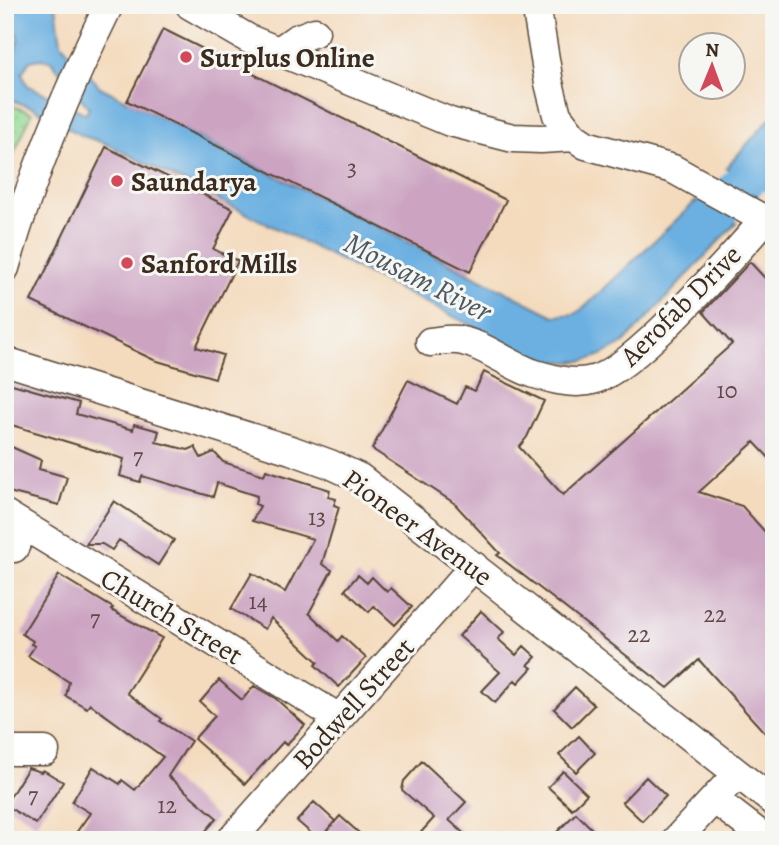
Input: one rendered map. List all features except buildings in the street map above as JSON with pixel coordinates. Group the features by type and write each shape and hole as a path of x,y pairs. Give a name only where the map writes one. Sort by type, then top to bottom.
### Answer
{"street":[{"path":"5,268 19,218 54,125 109,5"},
{"path":"190,5 249,39 450,122 513,138 574,137"},
{"path":"536,5 557,115 574,137 586,145 673,169 764,220"},
{"path":"279,51 296,38 316,32"},
{"name":"Aerofab Drive","path":"430,342 459,340 527,371 558,381 589,381 608,375 628,362 663,328 764,220"},
{"name":"Pioneer Avenue","path":"5,361 330,464 360,478 774,802"},
{"name":"Church Street","path":"15,529 49,554 339,718"},
{"name":"Bodwell Street","path":"231,840 474,566"},
{"path":"5,749 45,751"},
{"path":"676,840 737,774"},
{"path":"714,799 766,840"}],"green space":[{"path":"5,103 32,113 5,182"}],"water":[{"path":"56,5 61,43 100,87 554,316 575,314 586,306 696,201 736,223 624,343 602,355 583,361 539,359 107,144 80,135 34,108 5,98 5,65 13,58 19,38 11,22 5,18 5,6","holes":["30,61 51,61 89,108 86,114 27,85 22,73"]},
{"path":"774,114 774,186 769,191 753,185 726,168"}],"waterway":[{"name":"Mousam River","path":"678,253 774,150"}],"place":[{"name":"Surplus Online","path":"186,57"},
{"name":"Saundarya","path":"117,181"},
{"name":"Sanford Mills","path":"127,263"}]}
